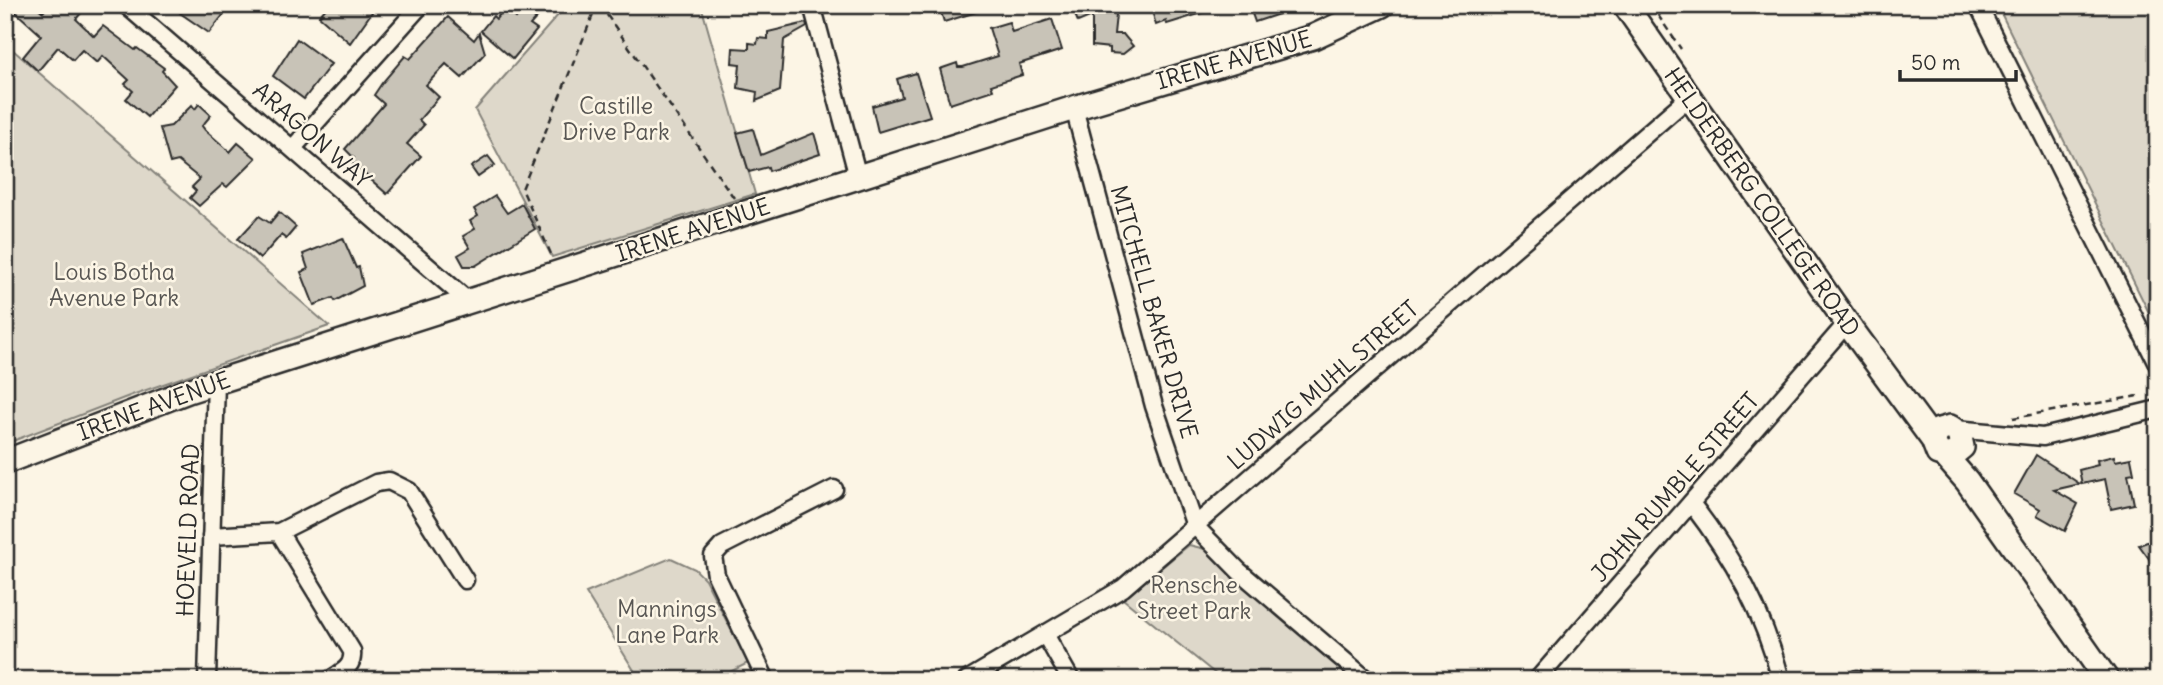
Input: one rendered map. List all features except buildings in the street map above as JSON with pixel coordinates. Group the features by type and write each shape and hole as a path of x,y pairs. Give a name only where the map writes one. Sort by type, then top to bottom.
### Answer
{"street":[{"path":"293,148 421,5"},
{"path":"812,5 858,177"},
{"name":"IRENE AVENUE","path":"5,462 216,382 1074,108 1313,37 1382,5"},
{"name":"HELDERBERG COLLEGE ROAD","path":"1625,5 1847,323 1902,397 1950,441 1967,481 2107,680"},
{"path":"1978,5 2158,365"},
{"name":"ARAGON WAY","path":"131,7 468,301"},
{"name":"LUDWIG MUHL STREET","path":"967,680 1046,636 1123,588 1689,97"},
{"name":"MITCHELL BAKER DRIVE","path":"1074,108 1154,406 1195,526"},
{"name":"JOHN RUMBLE STREET","path":"1537,680 1847,323"},
{"name":"HOEVELD ROAD","path":"207,680 216,382"},
{"path":"1950,441 1991,435 2043,437 2158,409"},
{"path":"211,536 279,532 376,483 389,481 409,491 465,580"},
{"path":"766,680 716,575 713,556 722,545 834,489"},
{"path":"1690,503 1727,551 1753,596 1771,643 1781,680"},
{"path":"1195,526 1239,571 1367,680"},
{"path":"279,532 352,651 353,658 348,668 330,680"},
{"path":"1046,636 1071,680"}],"path":[{"path":"599,5 732,190 740,215"},
{"path":"559,272 522,190 599,5"},
{"path":"1651,5 1682,51"},
{"path":"2012,418 2144,395"}],"green space":[{"name":"Castille Drive Park","path":"561,5 701,5 755,194 552,257 475,110 559,14"},
{"path":"1997,5 2158,5 2158,331"},
{"name":"Louis Botha Avenue Park","path":"5,43 329,326 132,395 5,444"},
{"name":"Rensche Street Park","path":"1189,545 1205,549 1358,680 1223,680 1123,599"},
{"name":"Mannings Lane Park","path":"671,558 695,569 705,579 748,663 714,680 640,680 586,593"}]}
